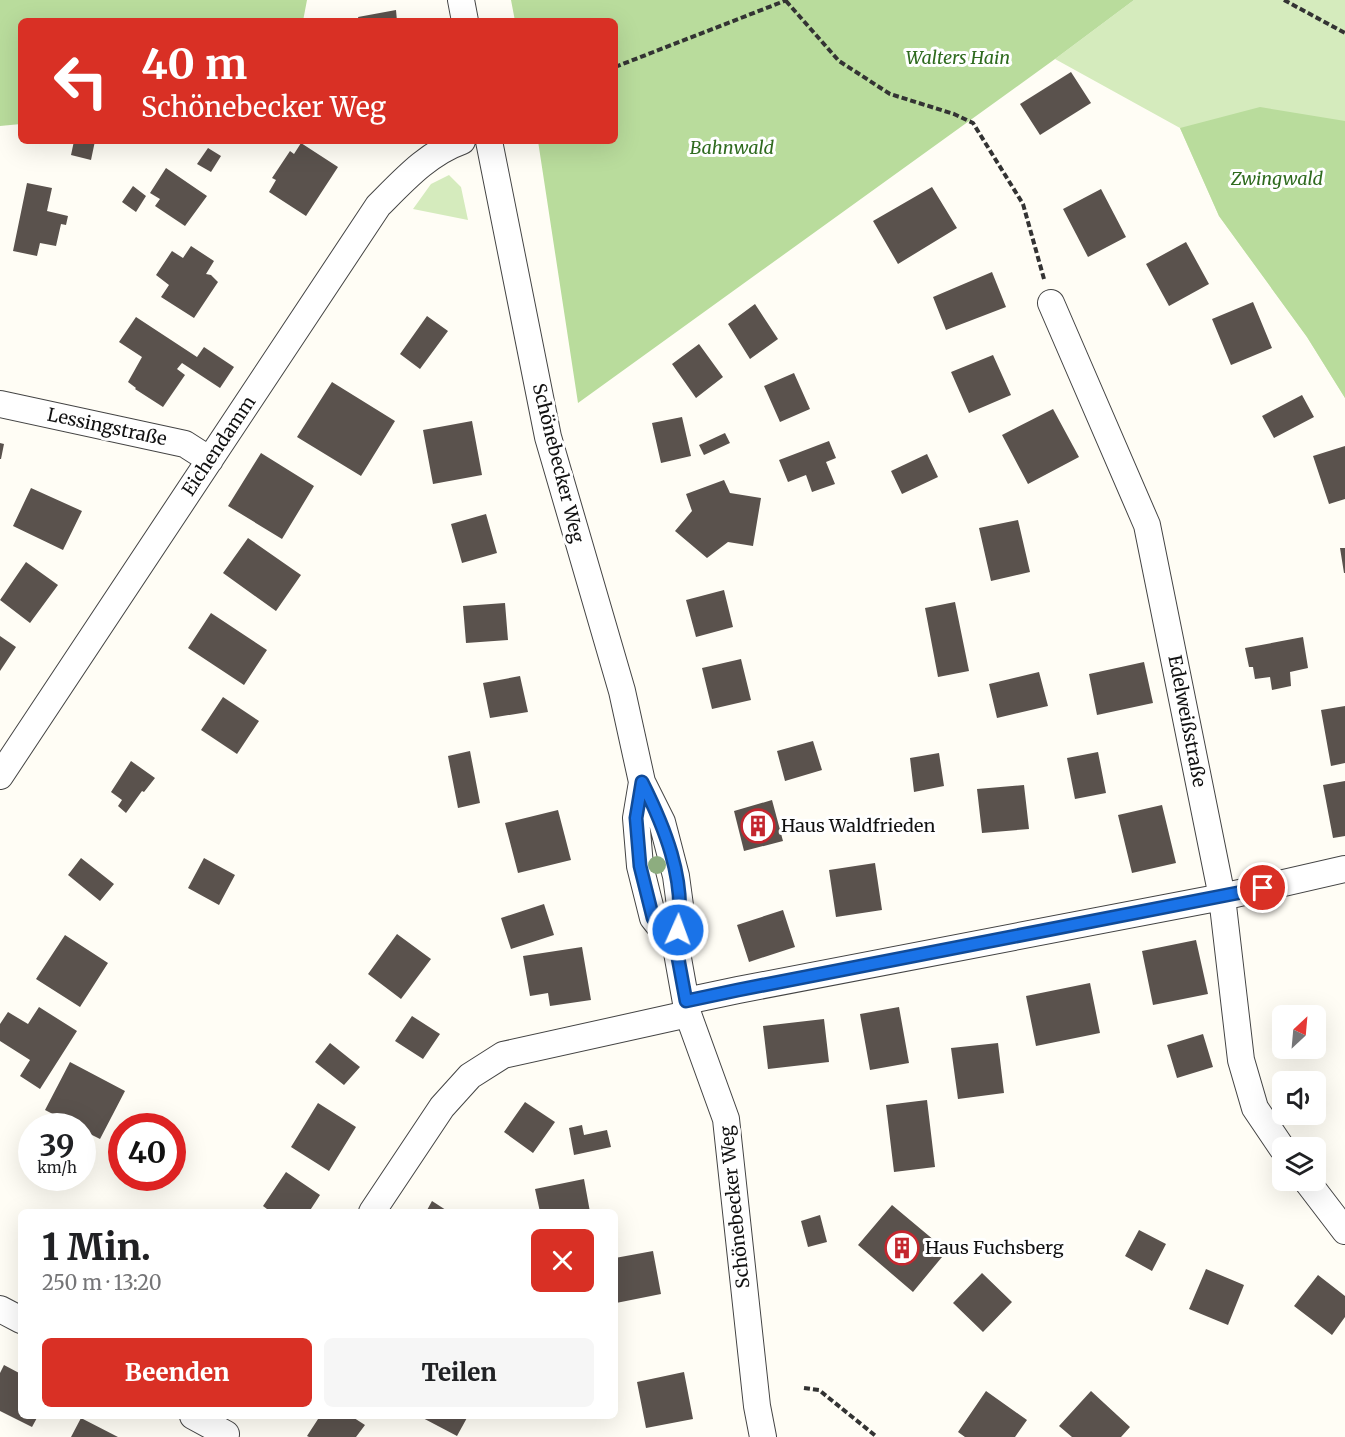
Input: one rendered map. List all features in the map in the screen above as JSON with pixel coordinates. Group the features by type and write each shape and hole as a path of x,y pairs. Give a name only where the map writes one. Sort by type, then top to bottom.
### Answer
{"street":[{"path":"461,0 464,18"},
{"name":"Eichendamm","path":"0,776 378,206 411,172 455,144"},
{"name":"Schönebecker Weg","path":"490,144 548,437 622,691 642,782 636,818 640,866 653,918 676,947 687,1008 726,1119 757,1406 763,1437"},
{"name":"Edelweißstraße","path":"1051,303 1147,525 1222,897 1241,1060 1255,1108 1275,1137"},
{"name":"Lessingstraße","path":"0,404 185,444 210,459"},
{"path":"374,1209 442,1107 470,1076 503,1055 687,1008 749,987 1222,897 1345,869"},
{"path":"1314,1191 1345,1231"},
{"path":"0,1309 18,1318"},
{"path":"201,1419 229,1429"}],"path":[{"path":"1284,0 1345,33"},
{"path":"618,66 787,1 839,61 890,94 954,114 973,123 1023,204 1051,303"},
{"path":"804,1388 819,1390 877,1437"}],"green space":[{"path":"0,0 307,0 304,18 18,18 18,124 0,126"},
{"name":"Bahnwald","path":"511,0 1134,0 578,403 538,144 618,144 618,18 514,18"},
{"path":"1134,0 1345,0 1345,398 1307,337 1219,216 1180,128 1055,59"},
{"name":"Zwingwald","path":"1260,107 1345,121 1345,398 1307,337 1219,216 1180,128"},
{"path":"449,175 461,187 468,220 413,209 431,184"}],"building":[{"path":"396,10 397,18 358,18"},
{"path":"1071,72 1091,103 1040,135 1020,104"},
{"path":"73,144 94,144 91,160 71,155"},
{"path":"303,144 338,167 306,216 269,192 276,180 272,178 290,151 294,154"},
{"path":"208,148 221,156 211,172 197,164"},
{"path":"166,168 207,196 185,226 155,206 160,199 150,193"},
{"path":"27,183 52,188 47,211 68,216 66,225 61,224 56,246 40,243 37,256 13,251"},
{"path":"133,186 146,196 136,212 122,202"},
{"path":"932,187 957,228 898,264 873,221"},
{"path":"1101,189 1126,237 1088,257 1063,209"},
{"path":"1186,242 1209,284 1169,306 1146,264"},
{"path":"191,246 214,261 206,274 211,275 218,282 194,318 161,297 169,285 156,275 172,251 183,258"},
{"path":"992,272 1006,307 946,330 933,297"},
{"path":"1253,302 1272,348 1231,365 1212,319"},
{"path":"755,304 778,339 750,359 728,324"},
{"path":"427,316 448,331 420,369 400,354"},
{"path":"136,317 197,357 204,347 234,367 220,388 182,363 177,369 185,375 163,407 128,382 142,357 119,342"},
{"path":"699,344 723,377 696,398 672,364"},
{"path":"993,355 1011,395 969,413 951,372"},
{"path":"794,373 810,409 780,422 764,386"},
{"path":"332,382 395,421 361,476 297,437"},
{"path":"1302,395 1314,417 1274,438 1262,416"},
{"path":"1053,409 1079,457 1028,484 1002,435"},
{"path":"682,417 691,456 661,463 652,423"},
{"path":"472,421 482,475 433,484 423,430"},
{"path":"725,433 730,443 704,455 699,445"},
{"path":"829,441 836,458 826,462 835,484 812,492 806,475 788,482 779,460"},
{"path":"0,443 4,444 1,459 0,459"},
{"path":"1345,446 1345,499 1329,504 1313,456"},
{"path":"261,453 314,486 282,539 228,506"},
{"path":"927,454 938,477 902,494 891,471"},
{"path":"724,480 730,493 761,498 753,546 728,542 707,558 675,531 692,511 686,494"},
{"path":"31,488 82,511 63,550 13,526"},
{"path":"486,514 497,553 462,563 451,524"},
{"path":"1018,520 1030,572 991,581 979,528"},
{"path":"248,538 301,575 276,611 223,573"},
{"path":"1340,548 1345,548 1345,573 1344,573"},
{"path":"26,562 58,585 30,623 0,600"},
{"path":"724,590 733,627 696,637 686,600"},
{"path":"955,602 969,671 938,677 925,608"},
{"path":"505,603 508,640 466,643 463,606"},
{"path":"211,613 267,650 244,685 188,648"},
{"path":"0,636 16,647 0,671"},
{"path":"1303,637 1308,668 1290,672 1291,686 1272,690 1270,677 1255,679 1253,667 1249,667 1245,648"},
{"path":"741,659 751,700 712,709 702,668"},
{"path":"1144,662 1153,703 1097,715 1089,674"},
{"path":"1039,672 1048,706 997,718 989,684"},
{"path":"520,676 528,712 490,718 483,683"},
{"path":"223,697 259,721 237,754 201,730"},
{"path":"1345,706 1345,763 1331,766 1321,710"},
{"path":"813,741 822,770 785,781 777,751"},
{"path":"470,751 480,803 458,808 448,756"},
{"path":"1098,752 1106,793 1075,799 1067,758"},
{"path":"939,753 944,786 914,792 910,758"},
{"path":"131,761 155,778 126,813 118,806 122,800 111,792"},
{"path":"1345,781 1345,836 1333,838 1323,785"},
{"path":"1024,785 1029,829 982,833 977,789"},
{"name":"Haus Waldfrieden","path":"772,800 783,841 744,851 734,811"},
{"path":"1162,805 1176,863 1132,873 1118,815"},
{"path":"558,810 571,860 518,873 505,823"},
{"path":"81,858 114,884 100,901 68,875"},
{"path":"204,858 235,875 219,905 188,888"},
{"path":"875,863 882,910 836,917 829,870"},
{"path":"544,904 554,935 511,949 501,918"},
{"path":"783,910 795,947 749,962 737,925"},
{"path":"397,934 431,959 401,999 368,974"},
{"path":"65,935 108,963 80,1007 36,979"},
{"path":"1196,940 1208,994 1153,1005 1142,951"},
{"path":"582,947 591,1000 550,1006 548,993 530,996 523,956"},
{"path":"1090,983 1100,1033 1036,1046 1026,996"},
{"path":"39,1007 77,1031 40,1089 20,1076 30,1060 0,1041 0,1024 8,1012 28,1024"},
{"path":"899,1007 909,1063 870,1070 860,1014"},
{"path":"412,1016 440,1034 423,1059 395,1041"},
{"path":"824,1019 829,1062 768,1069 763,1026"},
{"path":"1203,1034 1213,1067 1177,1078 1167,1045"},
{"path":"330,1043 360,1067 344,1085 315,1062"},
{"path":"998,1043 1004,1093 958,1099 951,1048"},
{"path":"70,1062 125,1091 114,1113 108,1113 108,1124 100,1139 96,1137 96,1113 51,1113 45,1110"},
{"path":"927,1100 935,1167 894,1172 886,1105"},
{"path":"525,1102 555,1122 533,1153 504,1132"},
{"path":"318,1103 356,1127 329,1171 291,1147"},
{"path":"582,1125 584,1135 607,1130 611,1147 574,1155 569,1128"},
{"path":"286,1172 320,1195 311,1209 267,1209 263,1206"},
{"path":"584,1179 589,1209 539,1209 535,1189"},
{"path":"432,1201 444,1209 428,1209"},
{"name":"Haus Fuchsberg","path":"892,1205 947,1251 913,1292 858,1245"},
{"path":"820,1215 827,1242 808,1247 801,1221"},
{"path":"1139,1230 1166,1244 1152,1271 1125,1256"},
{"path":"653,1251 661,1294 618,1303 618,1257"},
{"path":"1206,1269 1244,1285 1228,1325 1189,1309"},
{"path":"982,1273 1012,1302 983,1332 953,1303"},
{"path":"1318,1275 1345,1296 1345,1317 1332,1335 1294,1306"},
{"path":"4,1365 18,1372 18,1419 36,1419 32,1427 0,1411 0,1373"},
{"path":"684,1372 693,1419 646,1428 637,1382"},
{"path":"986,1391 1027,1420 1015,1437 965,1437 958,1432"},
{"path":"1091,1391 1130,1427 1121,1437 1072,1437 1059,1426"},
{"path":"80,1419 83,1419 118,1437 71,1437"},
{"path":"318,1419 356,1419 365,1425 356,1437 307,1436"},
{"path":"425,1419 466,1419 457,1436"}],"place":[{"name":"Haus Waldfrieden","path":"758,826"},
{"name":"Haus Fuchsberg","path":"902,1248"}],"route":[{"path":"678,930 681,913 676,876 662,822 642,782 636,818 640,866 653,918 676,947 686,1001 1263,888"}],"park label":[{"name":"Walters Hain","path":"958,58"}]}
